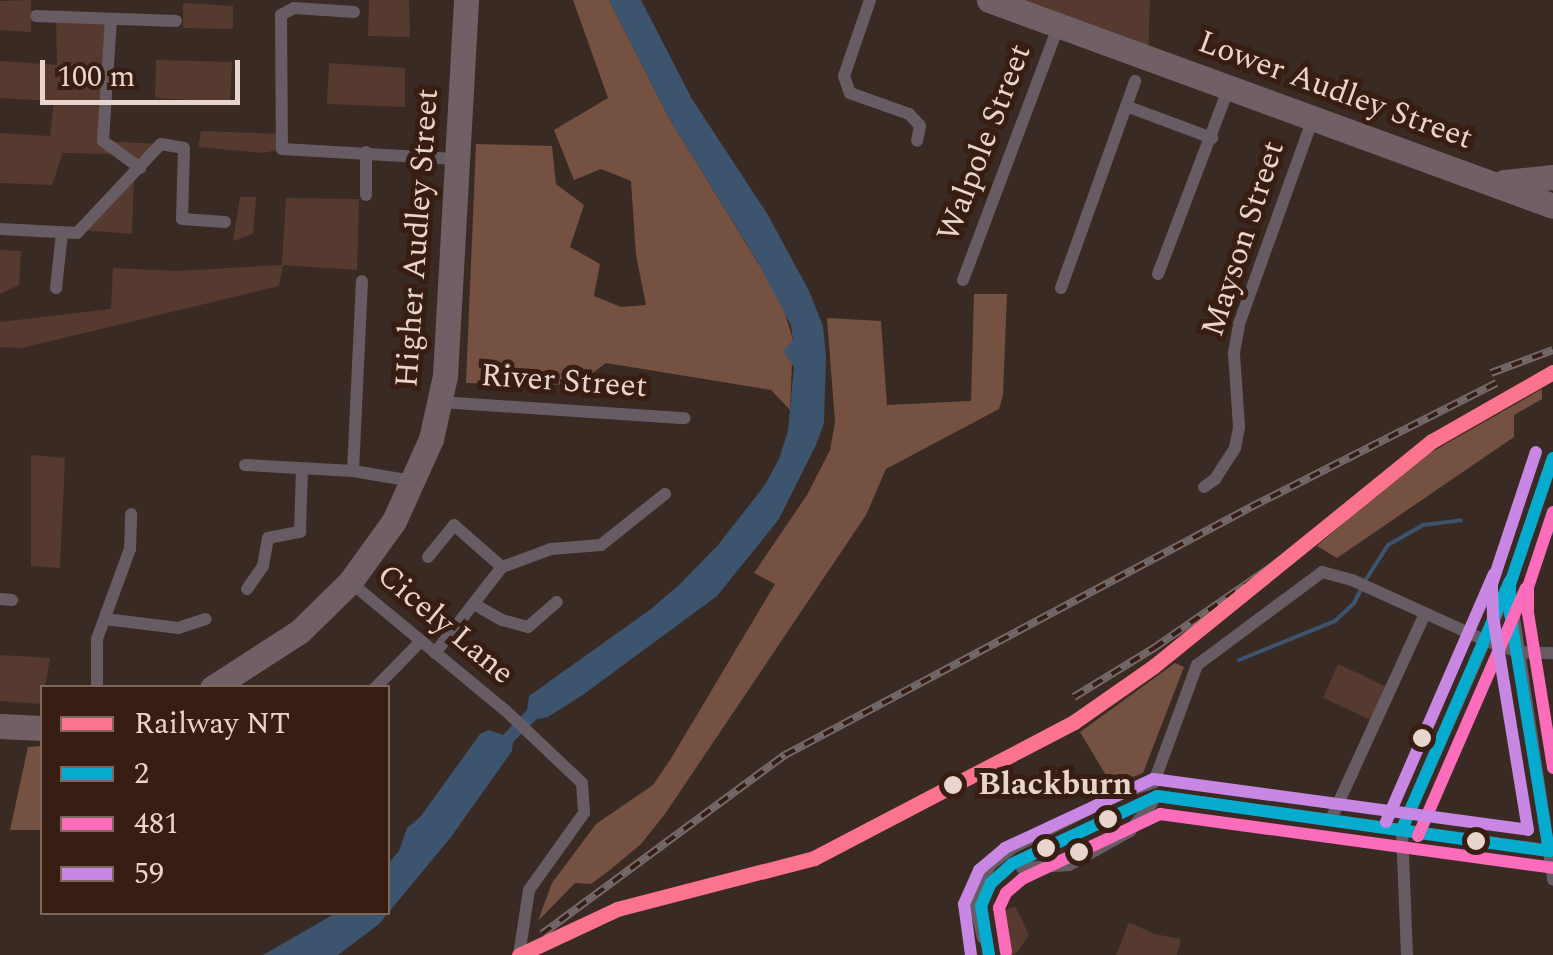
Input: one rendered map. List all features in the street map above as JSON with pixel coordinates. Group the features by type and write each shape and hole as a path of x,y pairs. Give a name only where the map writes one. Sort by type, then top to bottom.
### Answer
{"highway":[{"name":"Higher Audley Street","path":"217,685 288,639 350,582 384,537 415,482 440,402 466,0"},
{"name":"Lower Audley Street","path":"989,0 1553,206"},
{"name":"Lower Audley Street","path":"1489,181 1553,177"},
{"path":"1526,194 1553,196"},
{"path":"1526,194 1553,215"},
{"path":"0,726 40,728"}],"street":[{"path":"870,0 844,76 850,92 909,114 920,126 918,141"},
{"path":"354,12 294,8 281,15 282,149 455,159"},
{"path":"36,16 176,21"},
{"path":"111,20 103,141 140,168"},
{"name":"Walpole Street","path":"963,280 1059,25"},
{"path":"1061,288 1135,80"},
{"path":"1158,274 1229,87"},
{"path":"1126,106 1212,138"},
{"name":"Mayson Street","path":"1204,487 1215,480 1235,448 1239,427 1234,353 1239,324 1313,118"},
{"path":"0,230 62,234 83,230 161,144 184,148 182,218 225,222"},
{"path":"366,152 366,195"},
{"path":"56,288 62,234"},
{"path":"353,471 362,281"},
{"name":"River Street","path":"440,402 684,418"},
{"path":"1407,955 1402,829 1510,584 1553,458"},
{"path":"245,465 353,471 415,482"},
{"path":"246,589 263,566 268,538 300,532 302,469"},
{"path":"435,654 502,567 551,549 601,545 665,494"},
{"path":"98,685 97,639 130,549 131,514"},
{"path":"428,558 454,526 502,567"},
{"path":"990,955 973,896 992,864 1058,824 1154,782 1197,665 1322,572 1352,580 1484,640 1518,652 1553,654"},
{"name":"Cicely Lane","path":"350,582 574,771 586,799 584,814 529,890 518,955"},
{"path":"1510,584 1553,880"},
{"path":"474,604 502,620 528,628 557,602"},
{"path":"1331,818 1425,614"},
{"path":"105,619 178,628 206,619"},
{"path":"377,685 420,641"},
{"path":"984,938 984,894 1004,871 1158,796 1551,851"},
{"path":"1004,871 1069,864 1130,831 1158,796"}],"shaded area":[{"path":"31,0 31,32 0,30 0,1"},
{"path":"369,0 409,0 410,37 368,36"},
{"path":"573,0 609,0 669,118 781,300 793,340 790,410 771,390 606,363 576,385 466,383 476,144 552,146 556,184 584,205 570,247 600,264 594,296 621,307 646,305 636,255 631,181 601,169 574,180 554,130 608,98"},
{"path":"1015,0 1150,0 1148,58"},
{"path":"183,3 233,6 233,29 183,28"},
{"path":"56,17 111,19 103,141 161,144 140,168 118,154 63,153 52,185 0,183 0,133 50,136 54,101 0,98 0,61 57,65"},
{"path":"156,60 232,62 230,102 155,98"},
{"path":"329,63 405,68 405,107 327,104"},
{"path":"201,131 279,134 282,149 263,153 198,147"},
{"path":"134,174 132,234 83,230"},
{"path":"240,197 256,197 253,234 233,241"},
{"path":"286,198 359,199 357,270 283,265 279,286 22,348 0,347 0,322 111,309 113,268 178,271 282,265"},
{"path":"0,250 21,251 19,285 0,294"},
{"path":"974,294 1007,294 1003,395 999,409 886,469 866,515 665,814 641,844 591,884 575,883 538,921 552,883 596,824 653,785 775,584 754,573 807,495 830,450 835,422 827,318 881,321 887,405 971,401"},
{"path":"1542,389 1542,399 1514,415 1514,437 1337,558 1317,546 1414,462"},
{"path":"31,455 65,458 60,568 31,566"},
{"path":"0,655 50,658 45,685 40,685 40,704 0,701"},
{"path":"1175,663 1184,667 1143,773 1112,785 1080,732"},
{"path":"1338,664 1385,686 1371,720 1323,698"},
{"path":"40,746 40,830 10,830 28,747"},
{"path":"1015,906 1029,935 1015,955 1009,955 999,921 1002,912"},
{"path":"1129,922 1154,934 1181,939 1177,955 1116,955"}],"water":[{"path":"609,0 641,0 692,99 768,215 809,291 823,326 824,423 779,519 717,596 584,694 548,717 537,719 513,742 512,751 451,837 390,911 390,862 399,851 407,828 421,816 480,734 489,730 503,735 527,710 529,696 680,584 718,545 765,485 779,459 788,431 794,367 783,351 793,340 791,325 758,262 669,118"},
{"path":"333,915 386,915 338,955 263,955"}],"waterway":[{"path":"1365,581 1388,545 1423,525 1461,520"},
{"path":"1544,531 1553,533"},
{"path":"1239,660 1335,621 1354,603 1361,589"}],"railway":[{"path":"1491,373 1553,350"},
{"path":"542,934 785,755 1251,507 1496,383"},
{"path":"1074,697 1154,648 1290,554"}],"rail line":[{"name":"NT","path":"519,955 617,909 814,858 1074,722 1154,666 1432,441 1553,372"}],"transit line":[{"name":"59","path":"971,955 964,904 979,870 1005,848 1153,779 1528,830 1493,617 1492,584 1536,452"},
{"name":"2","path":"1549,851 1510,614 1510,584 1553,458"},
{"name":"481","path":"1553,512 1528,587 1528,613 1553,768"},
{"name":"59","path":"1386,822 1494,574"},
{"name":"2","path":"1402,829 1510,581"},
{"name":"481","path":"1418,836 1526,588"},
{"name":"2","path":"989,955 981,906 991,883 1012,864 1157,796 1549,851"},
{"name":"481","path":"1006,952 999,908 1006,893 1022,879 1160,814 1553,868"}],"place":[{"name":"Blackburn","path":"953,785"}]}
